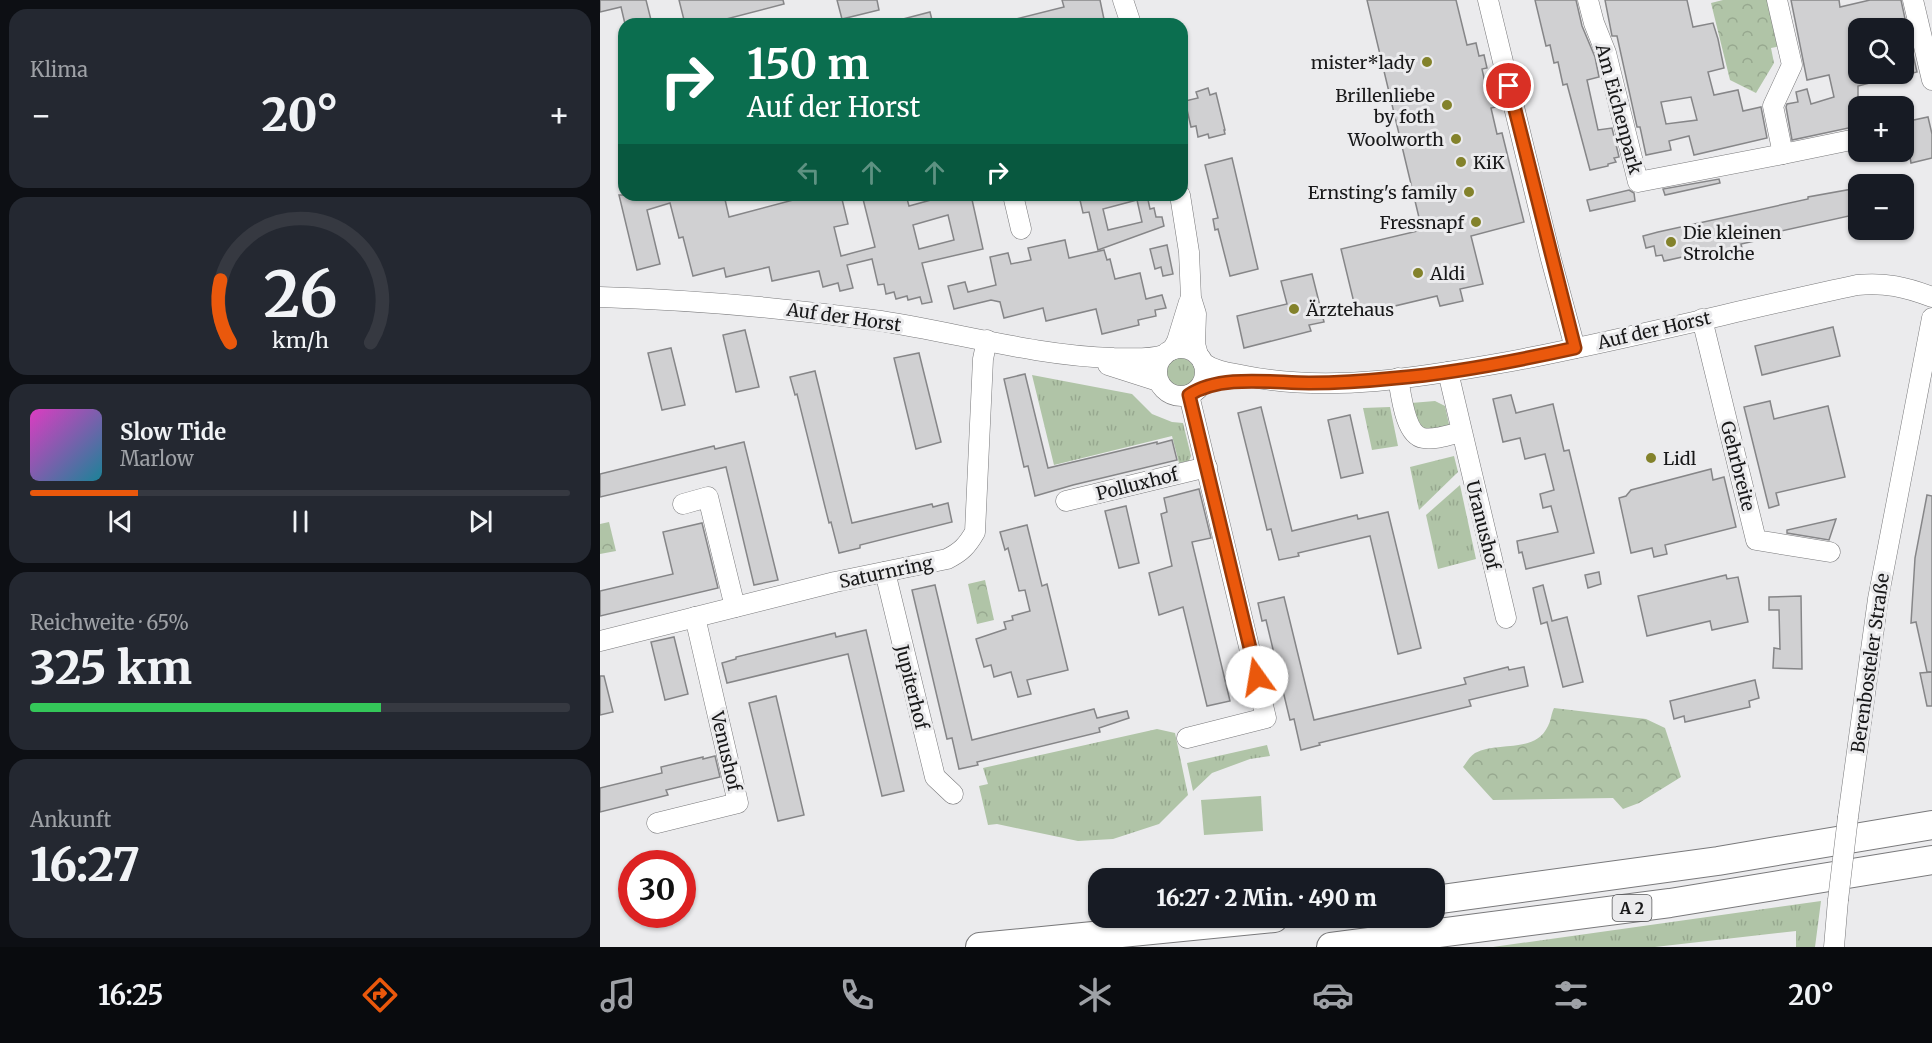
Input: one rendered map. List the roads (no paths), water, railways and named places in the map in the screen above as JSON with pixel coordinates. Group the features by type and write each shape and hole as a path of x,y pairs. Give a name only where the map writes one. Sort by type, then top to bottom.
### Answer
{"highway":[{"name":"A 2","path":"1445,899 1706,863 1932,825"},
{"name":"A 2","path":"1331,947 1670,903 1932,860"},
{"path":"980,947 1173,928"}],"street":[{"path":"1123,0 1129,18"},
{"path":"1488,0 1548,248 1575,348"},
{"name":"Am Eichenpark","path":"1588,0 1606,53 1638,182 1848,141"},
{"path":"1777,0 1792,65 1773,106 1783,154"},
{"path":"1913,0 1932,80"},
{"path":"1014,201 1021,229"},
{"path":"1181,201 1189,252 1191,298 1196,314 1195,344 1205,373 1203,382 1193,392 1171,394 1163,389 1156,372 1158,363 1177,341 1191,298"},
{"name":"Auf der Horst","path":"1193,392 1226,384 1265,380 1344,382 1448,372 1575,348 1846,287 1879,283 1910,289 1932,297"},
{"name":"Auf der Horst","path":"600,297 670,299 763,306 882,322 1086,357 1152,359 1168,352"},
{"name":"Berenbosteler Straße","path":"1834,947 1848,817 1878,599 1926,374 1932,318"},
{"name":"Gehrbreite","path":"1702,319 1756,540 1830,552"},
{"name":"Saturnring","path":"600,641 960,553 975,532 983,359 987,340"},
{"path":"1168,352 1181,348 1190,350 1201,359"},
{"name":"Auf der Horst","path":"1086,357 1158,381"},
{"name":"Auf der Horst","path":"1201,359 1219,370 1265,380"},
{"name":"Uranushof","path":"1448,372 1506,618"},
{"path":"1398,378 1407,419 1413,433 1425,438 1461,432"},
{"path":"1187,738 1266,718 1207,467 1193,392"},
{"name":"Polluxhof","path":"1066,501 1207,467"},
{"path":"683,504 708,497 735,607"},
{"name":"Jupiterhof","path":"885,572 935,777 953,794"},
{"name":"Venushof","path":"657,823 738,803 695,617"}],"place":[{"name":"mister*lady","path":"1427,62"},
{"name":"Brillenliebe by foth","path":"1447,105"},
{"name":"Woolworth","path":"1456,139"},
{"name":"KiK","path":"1461,162"},
{"name":"Ernsting's family","path":"1469,192"},
{"name":"Fressnapf","path":"1476,222"},
{"name":"Die kleinen Strolche","path":"1671,242"},
{"name":"Aldi","path":"1418,273"},
{"name":"Ärztehaus","path":"1294,309"},
{"name":"Lidl","path":"1651,458"}]}
